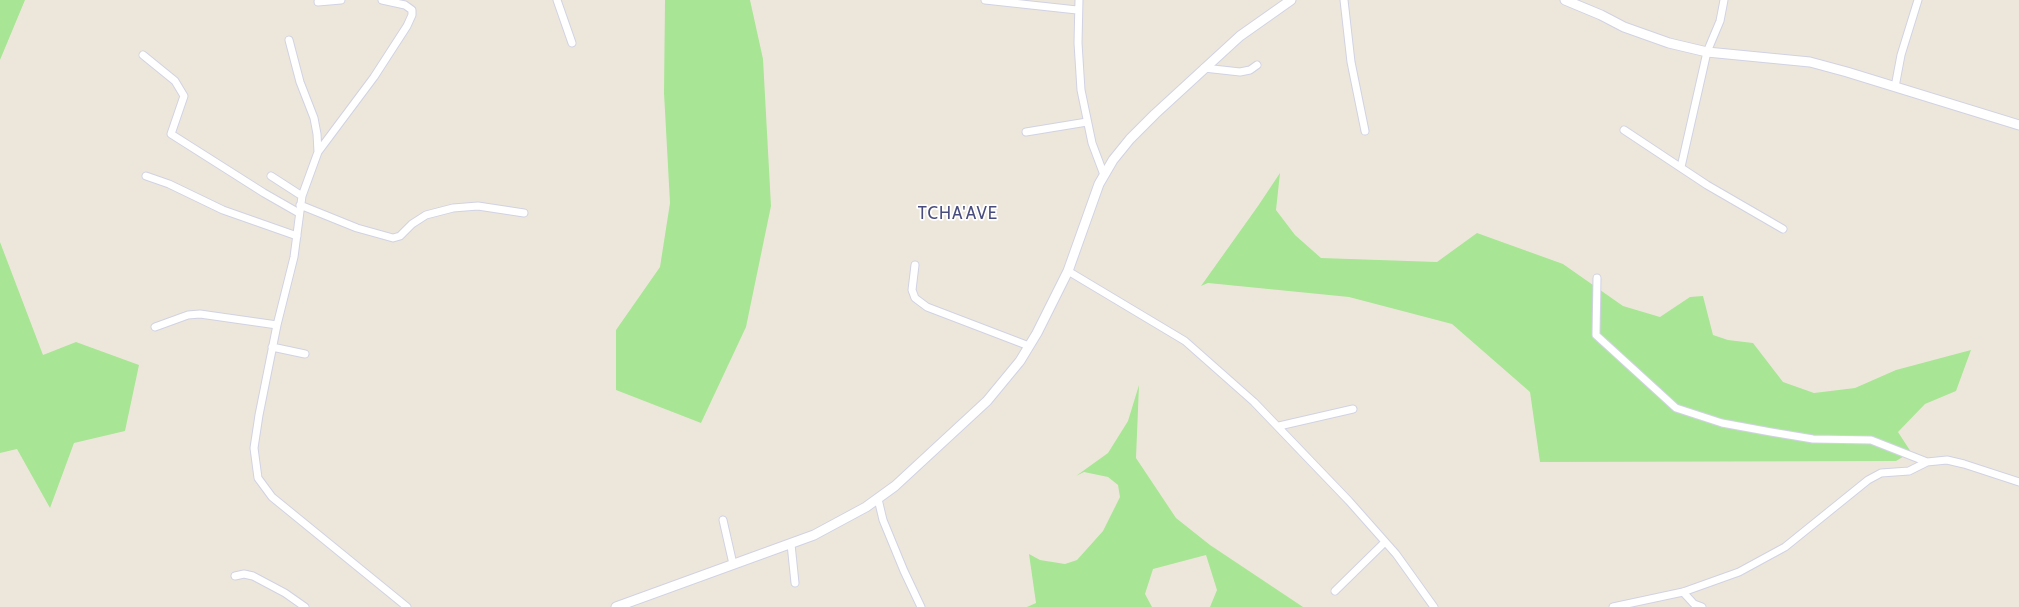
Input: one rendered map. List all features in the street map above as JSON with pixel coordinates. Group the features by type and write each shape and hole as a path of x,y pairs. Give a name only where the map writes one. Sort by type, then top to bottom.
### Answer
{"street":[{"path":"318,2 341,0"},
{"path":"382,0 405,5 412,10 412,15 407,26 377,72 318,152 300,205 294,257 272,347 254,448 258,478 272,497 408,607"},
{"path":"557,0 572,43"},
{"path":"985,0 1077,10"},
{"path":"1079,0 1077,10 1081,90 1096,158 1104,175"},
{"path":"616,607 791,544 844,520 878,499 895,486 987,401 1006,379 1029,346 1068,271 1104,175 1130,139 1204,68 1240,36 1291,0"},
{"path":"1344,0 1351,62 1365,132"},
{"path":"1565,0 1601,15 1624,27 1669,43 1707,52 1810,62 2019,125"},
{"path":"1681,167 1707,52 1720,21 1724,0"},
{"path":"1896,87 1901,55 1918,0"},
{"path":"289,40 300,82 314,118 318,152"},
{"path":"143,55 175,81 184,96 171,134 264,193 299,213"},
{"path":"1204,68 1240,72 1250,70 1256,65"},
{"path":"1026,132 1087,122"},
{"path":"1624,130 1782,229"},
{"path":"146,176 168,184 223,210 297,236"},
{"path":"271,176 302,196"},
{"path":"300,205 357,228 393,238 400,236 412,224 426,215 453,208 478,206 524,212"},
{"path":"915,265 912,290 915,298 927,307 1029,346"},
{"path":"1068,271 1185,341 1254,402 1279,426 1349,501 1385,542 1434,607"},
{"path":"1597,278 1596,335 1676,408 1722,423 1813,439 1871,440 1927,462"},
{"path":"155,327 188,315 200,314 277,325"},
{"path":"272,347 304,354"},
{"path":"1279,426 1353,409"},
{"path":"1613,607 1683,592 1739,572 1785,547 1874,476 1881,473 1909,471 1927,462 1947,460 2019,482"},
{"path":"878,499 883,520 922,607"},
{"path":"722,520 733,564"},
{"path":"1335,591 1385,542"},
{"path":"791,544 795,583"},
{"path":"235,576 244,574 253,576 285,593 305,607"},
{"path":"1683,592 1694,604 1702,607"}],"green space":[{"path":"0,0 25,0 0,60"},
{"path":"665,0 750,0 763,59 771,206 746,327 701,423 616,390 616,330 660,267 670,203 664,93"},
{"path":"1280,173 1276,210 1295,235 1321,258 1437,262 1477,233 1563,264 1623,306 1660,317 1690,297 1703,296 1713,335 1728,340 1753,343 1783,382 1814,393 1855,388 1896,370 1971,350 1956,391 1925,404 1898,432 1911,452 1896,461 1540,462 1530,392 1452,324 1349,297 1208,283 1201,286"},
{"path":"0,242 43,355 76,342 139,365 125,431 74,443 50,508 17,449 0,453"},
{"path":"1139,385 1136,458 1176,518 1210,545 1303,607 1210,607 1217,590 1206,555 1153,569 1145,594 1152,607 1027,607 1036,603 1029,554 1040,560 1065,564 1077,560 1103,531 1120,497 1118,485 1108,477 1084,472 1076,476 1108,453 1128,421"}],"district":[{"name":"TCHA'AVE","path":"958,214"}]}
